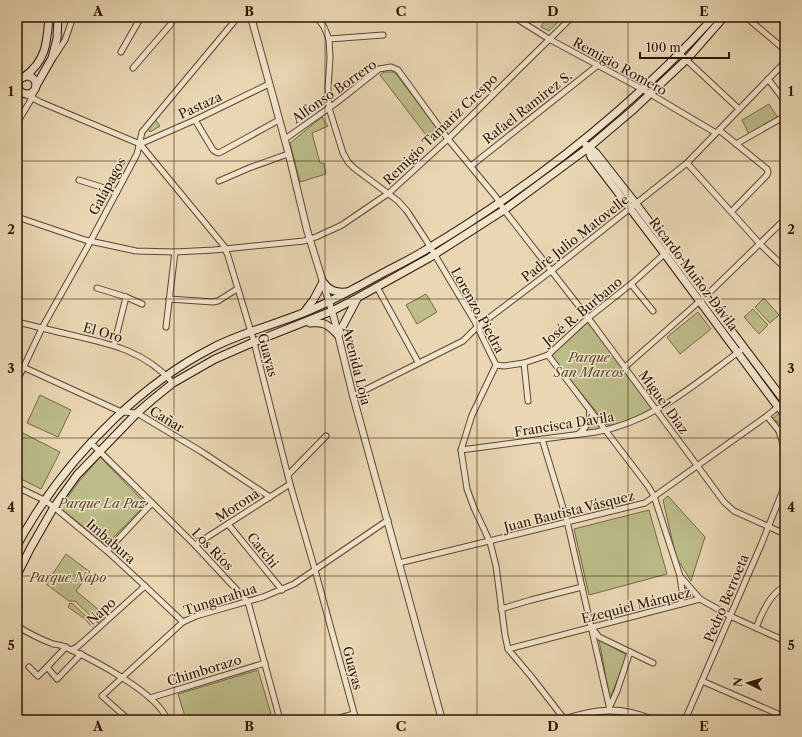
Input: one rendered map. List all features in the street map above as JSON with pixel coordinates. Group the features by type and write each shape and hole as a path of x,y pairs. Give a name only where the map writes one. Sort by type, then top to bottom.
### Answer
{"main road":[{"path":"34,92 21,93 18,84 21,79 35,67 43,56 47,39 48,17"},
{"path":"34,92 48,66 55,48 58,17"},
{"path":"18,541 44,500 65,473 91,443 141,394 166,376 212,347 304,312 352,290 430,247 500,202 582,141 642,89 714,17"},
{"path":"17,575 54,507 77,475 137,413 173,384 215,359 254,342 305,323 357,298 434,255 504,210 588,148 650,94 686,59 724,17"},
{"path":"21,79 28,76 33,78 36,82 34,92"},
{"name":"Ricardo Muñoz Dávila","path":"582,141 588,148 596,153 636,204 699,301 785,402"},
{"name":"Ricardo Muñoz Dávila","path":"588,148 591,157 629,209 706,296 778,407 785,413"},
{"path":"304,312 314,299 323,282 328,288 334,291 341,292 352,290"},
{"path":"305,323 324,323 332,328 338,335 357,298"},
{"path":"17,716 25,720"}],"street":[{"path":"48,66 65,40 73,17"},
{"path":"121,52 141,17"},
{"path":"134,68 171,24 171,17"},
{"name":"Galápagos","path":"17,381 42,328 91,241 137,154 142,132 238,17"},
{"name":"Avenida Loja","path":"251,17 310,239 332,311 353,396 442,720"},
{"name":"Lorenzo Piedra","path":"317,17 324,27 328,39 330,66 328,88 329,108 343,153 348,162 389,193 407,211 477,327 496,365 472,415 461,450 467,489 490,542 496,566 501,609 508,649 555,706 564,720"},
{"name":"Remigio Romero","path":"514,17 549,39 718,132 736,144 767,169 767,175 732,211"},
{"name":"Remigio Tamariz Crespo","path":"225,249 310,239 342,225 389,193 448,139 572,17"},
{"path":"746,17 785,50"},
{"path":"328,39 383,35"},
{"path":"679,53 739,109"},
{"name":"Padre Julio Matovelle","path":"353,396 418,362 463,341 477,327 551,271 687,163 785,62"},
{"name":"Rafael Ramirez S.","path":"471,166 598,65"},
{"name":"Alfonso Borrero","path":"284,139 329,108 379,70 390,67 398,70 448,139 500,202"},
{"path":"768,79 785,101"},
{"name":"Pastaza","path":"140,144 269,84"},
{"path":"17,123 34,92"},
{"name":"Guayas","path":"34,92 140,144 224,246 254,342 290,484 355,717"},
{"path":"736,144 785,116"},
{"path":"194,120 213,150 219,153 279,120"},
{"path":"219,181 288,154"},
{"path":"687,163 732,211 760,244 785,268"},
{"path":"79,180 117,192"},
{"name":"Miguel Diaz","path":"500,202 504,210 625,367 724,502 734,511 785,534"},
{"path":"17,216 91,241 136,251 175,252 225,249"},
{"path":"625,367 706,296 785,219"},
{"name":"José R. Burbano","path":"496,365 504,366 524,363 548,355 588,318 631,284 667,251"},
{"path":"166,327 175,252"},
{"path":"17,275 19,277 17,284"},
{"path":"631,284 653,311"},
{"path":"377,287 418,362"},
{"path":"97,288 126,297 142,304"},
{"path":"169,299 213,302 218,301 237,289"},
{"path":"114,344 126,297"},
{"name":"El Oro","path":"17,322 114,344 147,360 173,384"},
{"name":"Francisca Dávila","path":"461,450 577,435 606,430 636,421 656,411 741,350"},
{"path":"548,355 606,430 654,496 680,576 682,590 681,604"},
{"path":"524,363 528,401"},
{"name":"Cañar","path":"23,367 122,412 137,413 202,452 270,497"},
{"name":"Juan Bautista Vásquez","path":"399,563 645,503 785,402"},
{"path":"577,435 585,429 589,423 590,410"},
{"path":"766,416 779,431 785,451"},
{"path":"779,431 785,423"},
{"path":"288,475 326,436"},
{"path":"542,439 567,521 610,708"},
{"name":"Los Ríos","path":"91,443 195,545 248,602 280,720"},
{"name":"Morona","path":"195,545 290,484"},
{"name":"Pedro Berroeta","path":"685,720 785,485"},
{"name":"Imbabura","path":"17,487 44,500 54,507 107,551 182,622"},
{"path":"107,551 152,503"},
{"name":"Tungurahua","path":"129,720 102,696 182,622 196,616 248,602 282,590 294,584 388,520"},
{"name":"Carchi","path":"228,524 282,590"},
{"path":"680,576 700,599"},
{"name":"Napo","path":"71,650 84,641 145,586"},
{"path":"501,609 582,587"},
{"path":"756,628 770,600 779,590 785,587"},
{"name":"Ezequiel Márquez","path":"508,649 700,599 730,616 785,641"},
{"path":"17,626 54,644 66,647 81,654 121,678 150,698 162,709 167,720"},
{"path":"591,627 599,636 653,663"},
{"path":"29,667 38,676 66,647"},
{"path":"610,708 630,652"},
{"path":"47,667 57,679 81,654"},
{"name":"Chimborazo","path":"150,698 265,663"},
{"path":"702,681 785,717"},
{"path":"564,720 610,708 630,712 652,720"},
{"path":"332,720 355,717"}],"green space":[{"path":"546,17 563,17 549,31 541,27"},
{"path":"714,17 722,17 686,58 681,53"},
{"path":"680,55 684,58 650,93 643,89"},
{"path":"384,72 393,72 396,74 442,135 426,135 380,75"},
{"path":"769,104 778,118 749,134 742,120"},
{"path":"322,117 328,126 312,133 320,163 324,163 326,174 300,182 290,143"},
{"path":"154,118 160,126 150,132 147,127"},
{"path":"583,141 587,148 504,209 501,203"},
{"path":"500,203 504,210 435,255 430,247"},
{"path":"426,294 437,312 417,324 406,305"},
{"path":"764,298 779,315 770,323 755,307"},
{"path":"753,309 768,325 759,334 744,317"},
{"path":"698,312 711,329 680,354 667,337"},
{"name":"Parque San Marcos","path":"589,321 653,409 624,422 607,425 551,356"},
{"path":"40,395 71,410 58,437 27,423"},
{"path":"591,414 602,429 583,433 590,424"},
{"path":"778,414 782,415 784,419 780,425 772,419"},
{"path":"17,430 60,452 41,489 17,477"},
{"name":"Parque La Paz","path":"100,457 146,504 106,545 60,508 80,480"},
{"path":"668,496 705,537 691,581 676,557 663,500"},
{"path":"649,510 667,574 589,595 574,529"},
{"name":"Parque Napo","path":"66,554 90,572 76,591 105,615 98,623 75,601 69,601 46,584"},
{"path":"70,603 73,604 95,625 92,627 85,619 68,607"},
{"path":"599,640 627,655 610,699"},
{"path":"258,670 271,714 251,720 186,720 178,694"}]}
